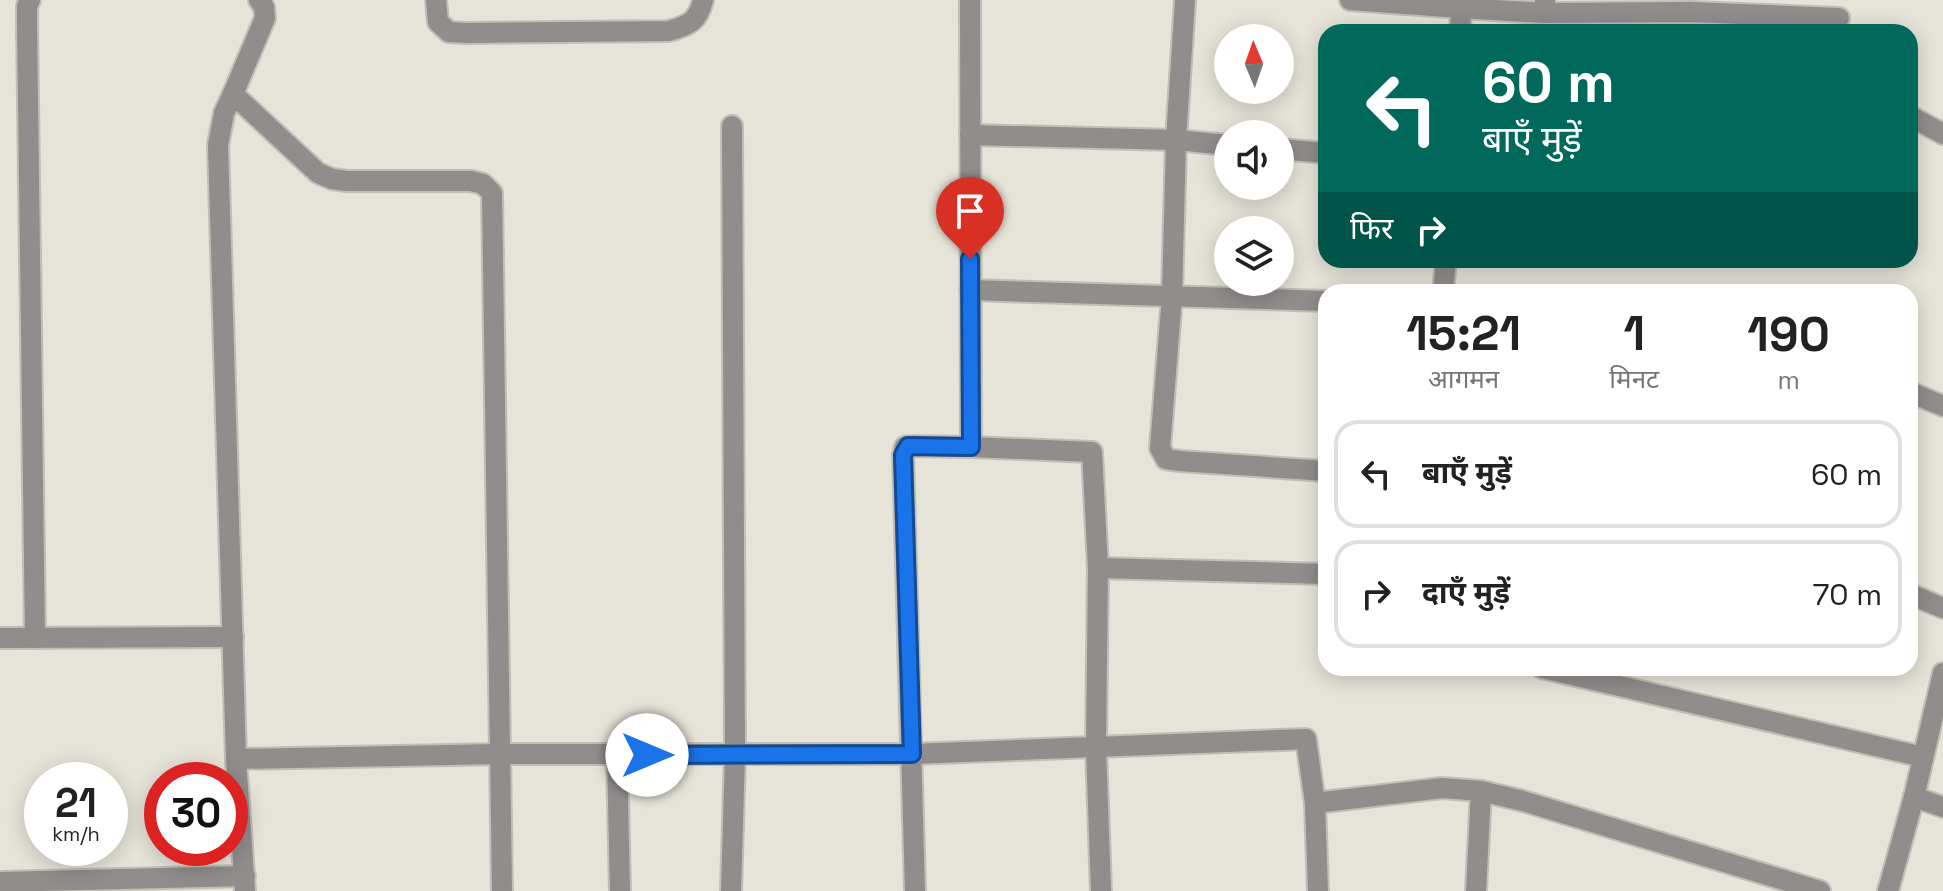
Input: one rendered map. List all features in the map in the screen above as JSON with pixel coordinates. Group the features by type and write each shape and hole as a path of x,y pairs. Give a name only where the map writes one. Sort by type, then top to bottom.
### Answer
{"street":[{"path":"30,0 27,24 35,638"},
{"path":"0,882 245,884 236,759 218,145 224,113 265,18 264,7 259,0"},
{"path":"436,0 438,22 449,32 467,33 669,31 686,26 699,15 703,0"},
{"path":"970,0 971,447"},
{"path":"1185,0 1176,140 1172,296 1160,448 1166,459 1318,470"},
{"path":"1350,0 1461,8 1692,6 1839,18"},
{"path":"1460,24 1461,8"},
{"path":"233,94 318,173 332,179 471,181 483,184 492,193 502,891"},
{"path":"1918,120 1943,134"},
{"path":"731,891 735,754 732,126"},
{"path":"970,135 1214,144"},
{"path":"1294,150 1318,152"},
{"path":"970,290 1318,301"},
{"path":"1918,395 1943,406"},
{"path":"915,891 904,450 908,446 1092,452 1098,568 1096,748 1101,891"},
{"path":"1098,568 1318,574"},
{"path":"1918,597 1943,608"},
{"path":"0,638 233,637"},
{"path":"1888,891 1943,673"},
{"path":"1576,676 1923,757"},
{"path":"236,759 500,754 912,754 1306,739 1315,803 1318,891"},
{"path":"617,755 620,891"},
{"path":"1315,803 1442,788 1481,791 1820,891"},
{"path":"1476,891 1481,791"},
{"path":"1914,797 1943,807"}],"route":[{"path":"647,755 912,754 903,455 908,446 971,447 970,259"}]}
